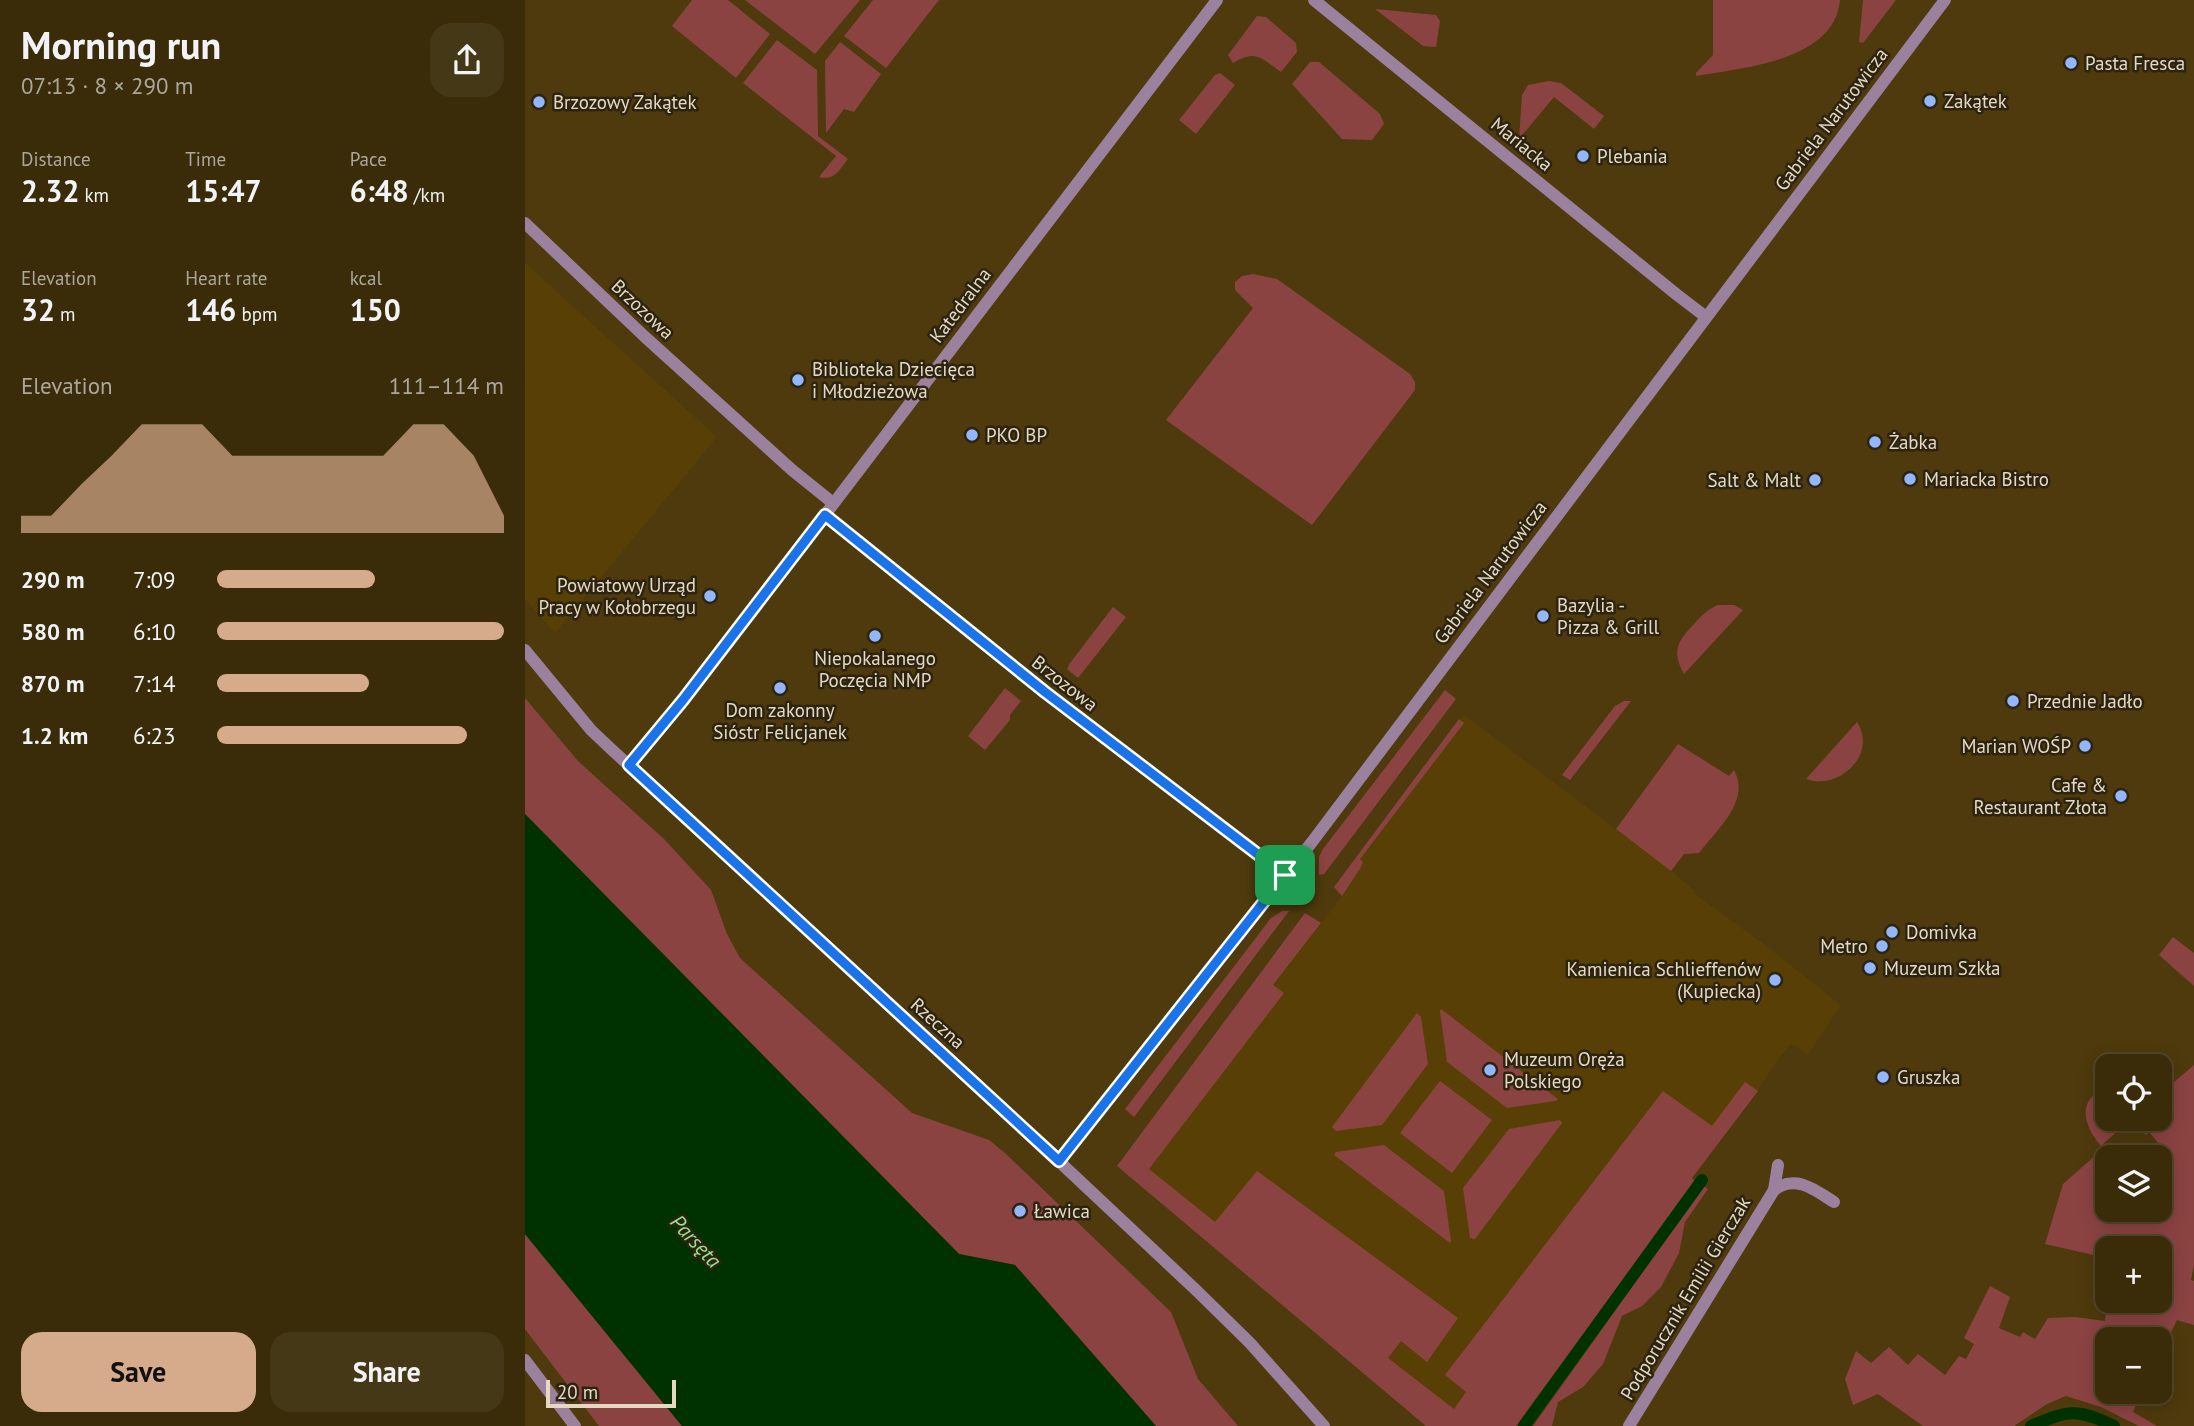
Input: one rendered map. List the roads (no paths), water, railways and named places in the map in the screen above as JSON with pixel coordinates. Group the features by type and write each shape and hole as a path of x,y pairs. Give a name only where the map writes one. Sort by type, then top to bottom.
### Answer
{"street":[{"name":"Katedralna","path":"629,765 683,700 1217,0"},
{"name":"Mariacka","path":"1314,0 1706,317"},
{"name":"Gabriela Narutowicza","path":"1059,1161 1285,875 1945,0"},
{"name":"Brzozowa","path":"525,223 654,345 792,470 833,503"},
{"name":"Brzozowa","path":"825,515 1056,701 1285,875"},
{"name":"Rzeczna","path":"525,650 591,730 1059,1161 1233,1326 1324,1426"},
{"name":"Podporucznik Emilii Gierczak","path":"1629,1426 1774,1190 1778,1165"},
{"name":"Podporucznik Emilii Gierczak","path":"1774,1190 1790,1182 1804,1184 1835,1202"},
{"path":"525,1360 575,1426"}],"water":[{"name":"Parsęta","path":"525,814 959,1254 1015,1265 1156,1426 682,1426 525,1234"}],"waterway":[{"path":"1524,1426 1702,1180"},
{"path":"2031,1426 2073,1413 2091,1416 2114,1426"}],"place":[{"name":"Pasta Fresca","path":"2071,63"},
{"name":"Zakątek","path":"1930,101"},
{"name":"Brzozowy Zakątek","path":"539,102"},
{"name":"Plebania","path":"1583,156"},
{"name":"Biblioteka Dziecięca i Młodzieżowa","path":"798,380"},
{"name":"PKO BP","path":"972,435"},
{"name":"Żabka","path":"1875,442"},
{"name":"Mariacka Bistro","path":"1910,479"},
{"name":"Salt & Malt","path":"1815,480"},
{"name":"Powiatowy Urząd Pracy w Kołobrzegu","path":"710,596"},
{"name":"Bazylia - Pizza & Grill","path":"1543,616"},
{"name":"Niepokalanego Poczęcia NMP","path":"875,636"},
{"name":"Dom zakonny Sióstr Felicjanek","path":"780,688"},
{"name":"Przednie Jadło","path":"2013,701"},
{"name":"Marian WOŚP","path":"2085,746"},
{"name":"Cafe & Restaurant Złota","path":"2121,796"},
{"name":"Domivka","path":"1892,932"},
{"name":"Metro","path":"1882,946"},
{"name":"Muzeum Szkła","path":"1870,968"},
{"name":"Kamienica Schlieffenów (Kupiecka)","path":"1775,980"},
{"name":"Muzeum Oręża Polskiego","path":"1490,1070"},
{"name":"Gruszka","path":"1883,1077"},
{"name":"Ławica","path":"1020,1211"}]}
